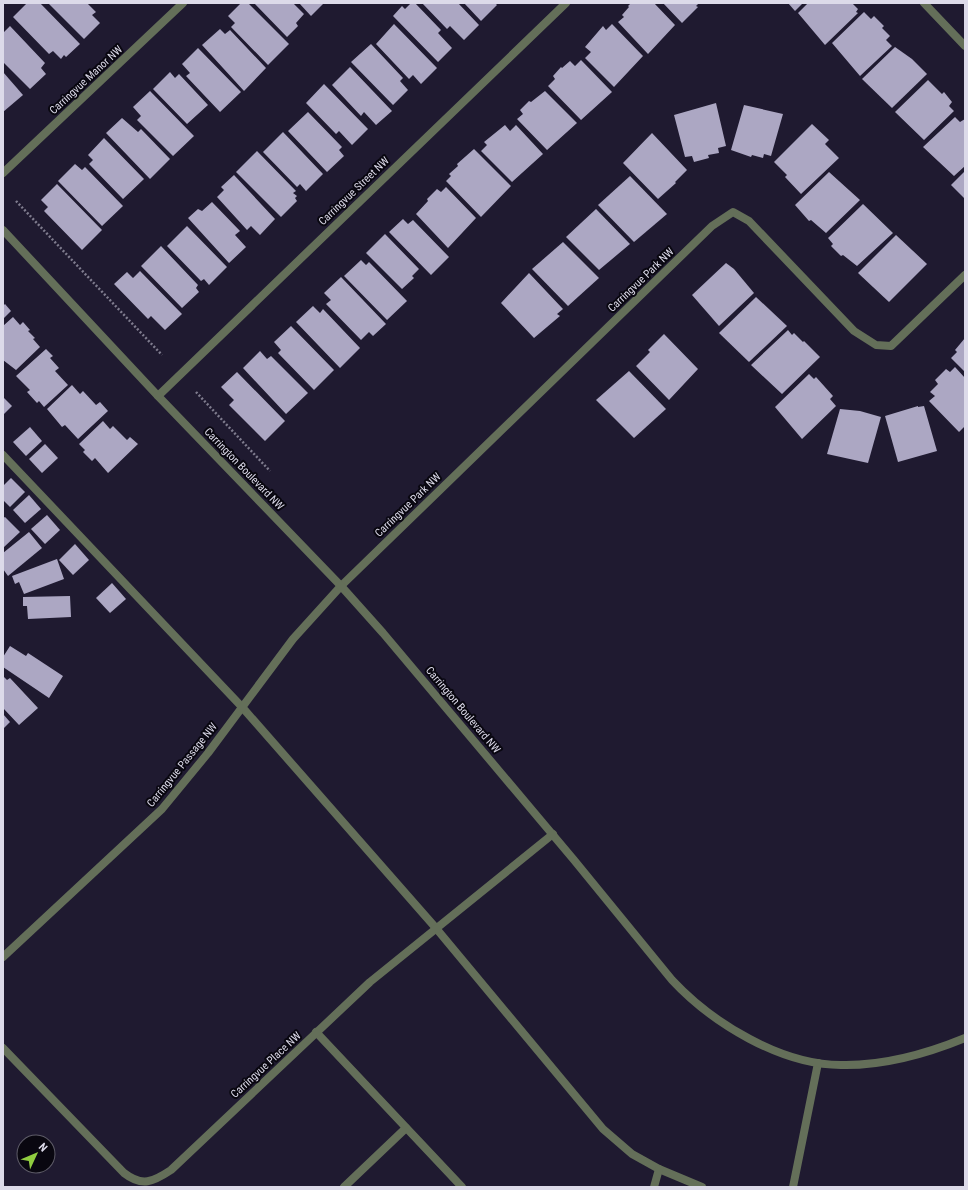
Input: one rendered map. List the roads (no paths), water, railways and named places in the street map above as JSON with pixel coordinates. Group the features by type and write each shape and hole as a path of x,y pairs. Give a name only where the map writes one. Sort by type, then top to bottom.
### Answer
{"street":[{"name":"Carringvue Manor NW","path":"3,173 183,3"},
{"name":"Carringvue Street NW","path":"158,396 566,3"},
{"path":"924,3 965,46"},
{"name":"Carringvue Park NW","path":"341,586 712,226 733,212 749,222 854,331 876,345 891,346 965,275"},
{"name":"Carrington Boulevard NW","path":"3,230 158,396 341,586 441,701 553,834 672,980 701,1008 723,1024 766,1047 818,1063 840,1066 889,1062 939,1049 965,1038"},
{"path":"3,455 242,707 435,927 603,1129 632,1154 659,1169 702,1187"},
{"name":"Carringvue Passage NW","path":"3,957 162,809 208,753 293,639 341,586"},
{"name":"Carringvue Place NW","path":"3,1048 130,1178 144,1182 161,1177 171,1170 370,982 435,927 553,834"},
{"path":"316,1032 462,1187"},
{"path":"793,1187 818,1063"},
{"path":"344,1187 406,1128"},
{"path":"654,1187 659,1169"}]}
